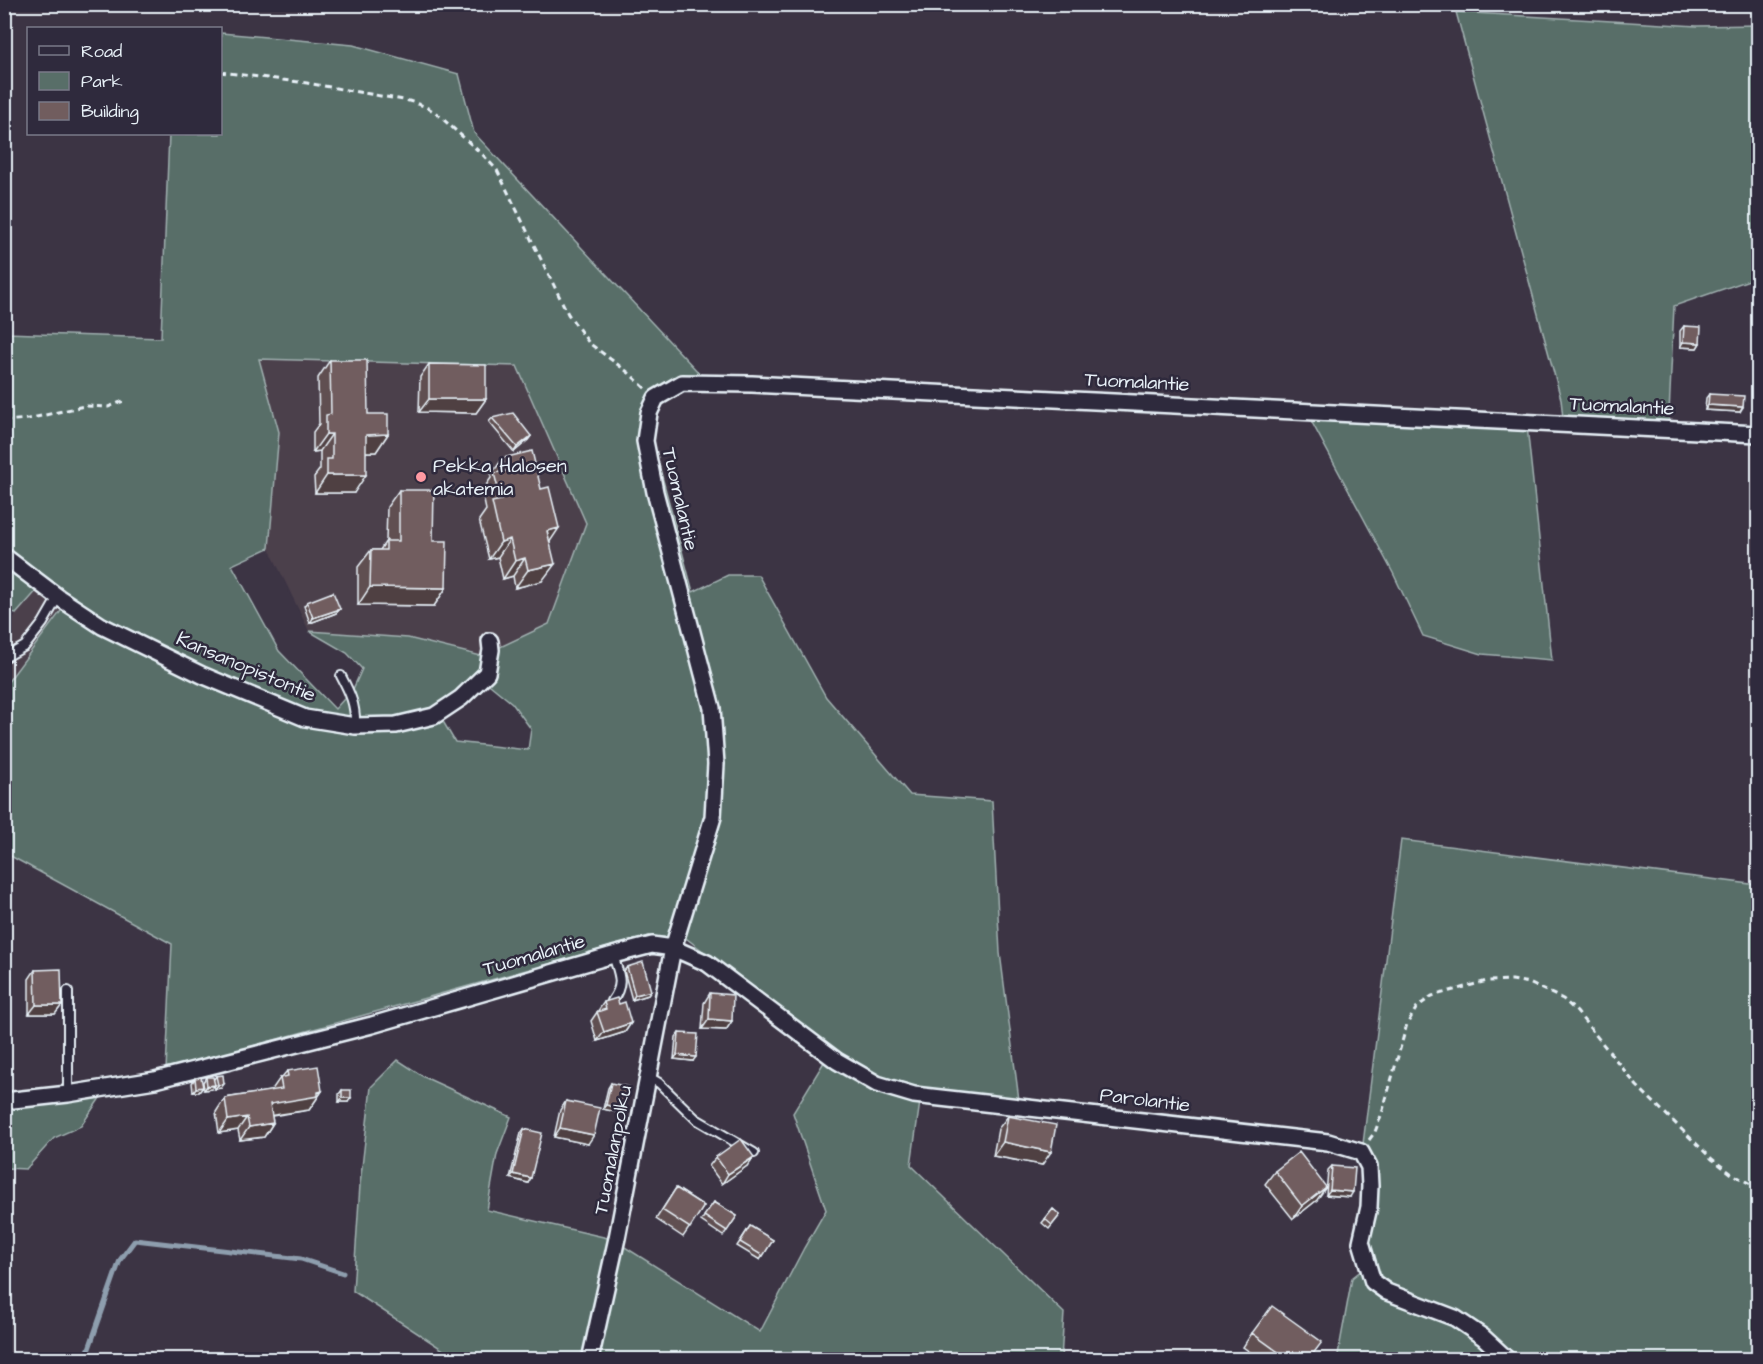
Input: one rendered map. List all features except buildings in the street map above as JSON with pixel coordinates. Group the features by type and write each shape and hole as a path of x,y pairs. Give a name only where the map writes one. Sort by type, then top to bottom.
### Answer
{"street":[{"name":"Tuomalantie","path":"4,1101 68,1094 155,1080 372,1024 652,945 674,948 713,817 716,764 712,708 655,492 645,441 649,413 656,398 682,383 752,384 1758,434"},
{"name":"Kansanopistontie","path":"4,555 58,597 102,626 202,675 305,718 355,726 396,725 434,716 461,698 488,673 490,641"},
{"name":"Tuomalanpolku","path":"590,1359 617,1238 674,948"},
{"name":"Parolantie","path":"674,948 708,963 837,1061 878,1084 914,1095 1328,1142 1362,1152"},
{"path":"1362,1152 1369,1167 1370,1186 1369,1207 1361,1242 1372,1282 1387,1292 1455,1318 1483,1337 1508,1359"}],"lane":[{"path":"4,658 25,646 43,623 58,597"},
{"path":"341,676 353,698 355,726"},
{"path":"612,1007 612,1001 620,991 621,980 613,955"},
{"path":"68,991 68,1094"},
{"path":"649,1077 659,1083 696,1119 754,1153"}],"path":[{"path":"222,72 307,83 409,101 435,112 483,154 497,170 568,314 589,343 629,373 656,398"},
{"path":"4,421 28,419 84,406 108,407 126,400"},
{"path":"1362,1152 1375,1132 1407,1024 1416,1007 1432,996 1487,981 1512,980 1529,983 1563,999 1577,1012 1637,1086 1712,1159 1732,1174 1758,1188"}],"shaded area":[{"name":"Pekka Halosen akatemia","path":"258,359 517,366 586,523 549,625 481,656 408,638 309,631 269,548 279,432"},
{"path":"39,588 64,607 5,759 5,640 16,614"}],"green space":[{"path":"1456,12 1697,26 1758,25 1758,277 1674,306 1668,435 1564,428 1561,399"},
{"path":"222,33 353,45 459,74 474,133 699,373 684,392 665,401 655,419 652,439 693,592 728,575 758,575 826,697 910,795 992,801 1000,953 1019,1100 922,1088 911,1165 1064,1313 1061,1359 457,1359 353,1291 360,1185 371,1087 398,1060 424,1077 511,1117 497,1154 487,1210 612,1239 760,1332 826,1210 793,1113 832,1049 687,939 649,936 166,1070 172,944 5,853 4,760 7,683 64,607 39,588 16,614 5,609 5,333 161,338 169,135 222,135","holes":["259,359 517,366 586,523 549,624 481,656 408,638 309,631 347,653 362,669 353,689 335,709 279,651 232,565 269,548 279,432","479,676 512,703 531,729 528,750 455,742 434,706 465,689"]},
{"path":"1308,415 1527,426 1552,660 1482,654 1423,636 1393,573"},
{"path":"1401,840 1758,885 1758,1359 1337,1360 1352,1278 1367,1266 1369,1207 1362,1152"},
{"path":"100,1098 81,1126 54,1138 26,1169 5,1168 5,1108"}],"waterway":[{"path":"85,1360 120,1260 135,1240 301,1259 343,1273"}],"place":[{"name":"Pekka Halosen akatemia","path":"421,477"}]}
